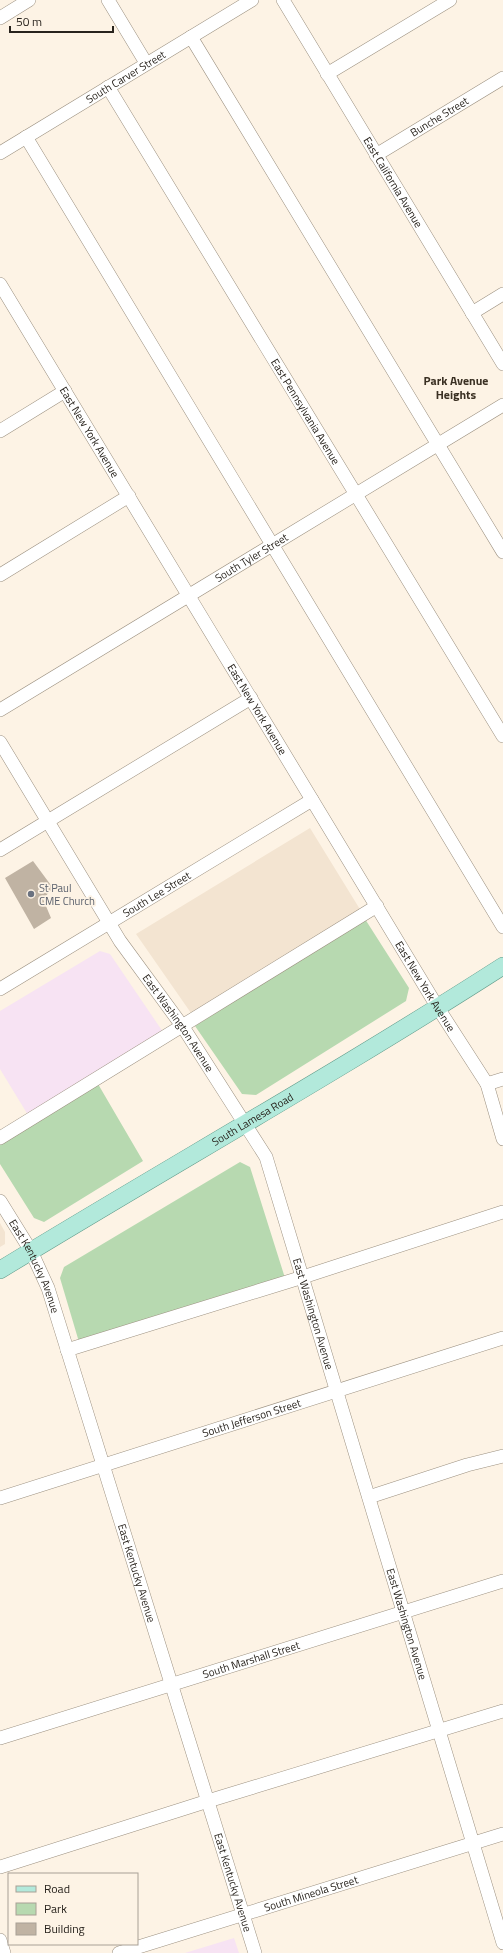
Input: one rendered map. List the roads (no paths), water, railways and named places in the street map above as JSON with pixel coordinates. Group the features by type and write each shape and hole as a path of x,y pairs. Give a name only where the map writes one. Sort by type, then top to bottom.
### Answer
{"main road":[{"name":"South Lamesa Road","path":"0,1270 245,1125 438,1008 503,966"}],"street":[{"path":"0,18 29,0"},
{"path":"108,0 146,63"},
{"name":"South Carver Street","path":"0,153 252,0"},
{"name":"East California Avenue","path":"283,0 503,364"},
{"path":"327,74 450,0"},
{"path":"191,37 503,552"},
{"name":"Bunche Street","path":"376,155 503,78"},
{"name":"East Pennsylvania Avenue","path":"108,87 503,736"},
{"path":"26,137 503,927"},
{"name":"East New York Avenue","path":"1,289 190,596 438,1008 487,1084 503,1139"},
{"path":"472,313 503,294"},
{"path":"0,431 65,391"},
{"name":"South Tyler Street","path":"0,710 503,405"},
{"path":"0,575 129,496"},
{"path":"0,850 47,820 251,698"},
{"name":"East Washington Avenue","path":"0,742 120,942 182,1027 266,1157 503,1943"},
{"name":"South Lee Street","path":"0,989 312,800"},
{"path":"0,1138 377,906"},
{"path":"487,1084 503,1079"},
{"name":"East Kentucky Avenue","path":"0,1201 31,1251 48,1288 255,1953"},
{"path":"67,1350 303,1277 503,1212"},
{"name":"South Jefferson Street","path":"0,1498 503,1338"},
{"path":"369,1496 467,1465 503,1456"},
{"name":"South Marshall Street","path":"0,1738 503,1581"},
{"path":"0,1867 208,1801 503,1711"},
{"name":"South Mineola Street","path":"119,1953 503,1834"},
{"path":"0,1940 4,1953"}],"place":[{"name":"St Paul CME Church","path":"31,894"}],"district":[{"name":"Park Avenue Heights","path":"456,387"}]}
